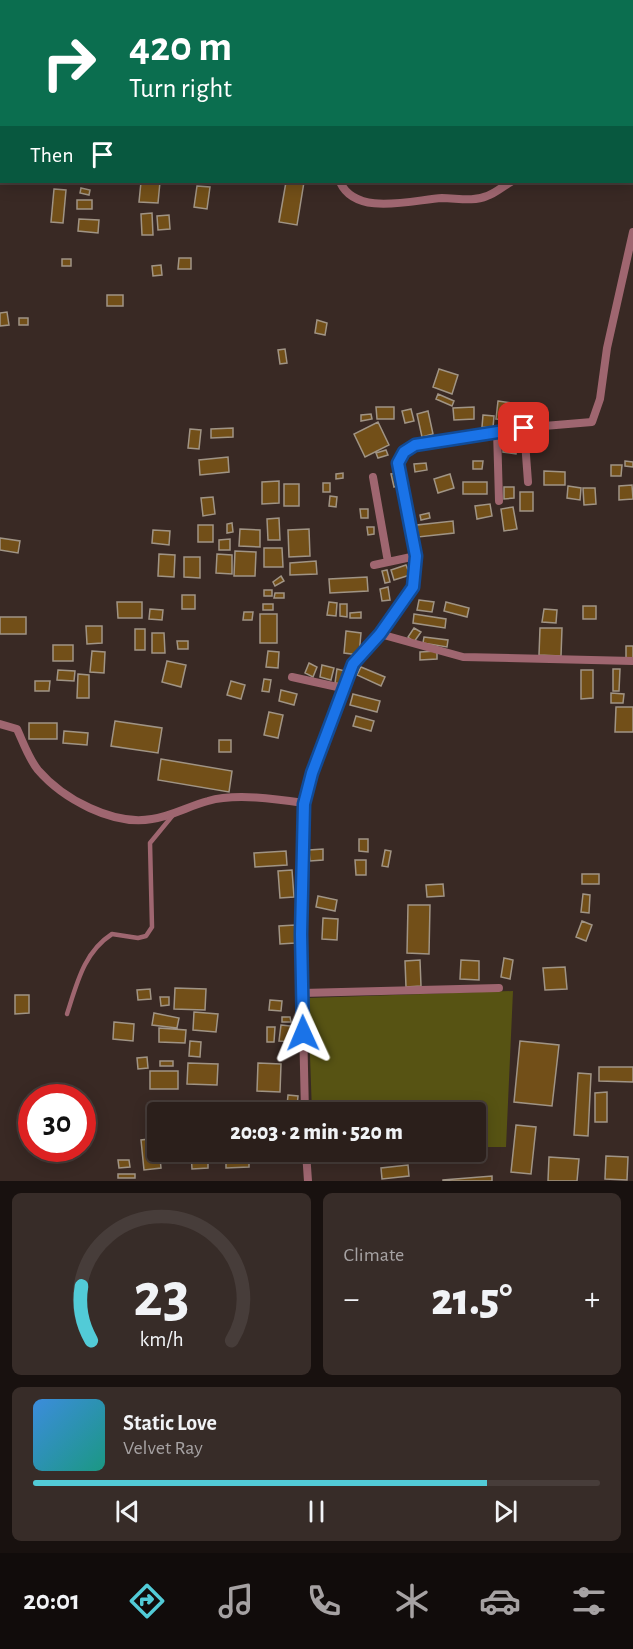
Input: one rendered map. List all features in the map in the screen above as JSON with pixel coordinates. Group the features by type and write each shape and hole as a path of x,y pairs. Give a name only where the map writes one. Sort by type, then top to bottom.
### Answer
{"street":[{"path":"341,183 349,195 362,201 400,203 447,198 474,200 487,196 509,183"},
{"path":"305,1102 302,993 304,804 312,773 342,688 353,664 380,634 413,587 416,556 398,463 404,452 415,445 497,430 587,424 595,419 607,348 633,232"},
{"path":"524,428 528,482"},
{"path":"497,430 499,501"},
{"path":"373,477 388,562"},
{"path":"374,565 416,556"},
{"path":"380,634 463,657 633,661"},
{"path":"292,677 342,688"},
{"path":"0,724 17,729 38,770 69,796 93,811 119,819 150,820 210,800 259,797 304,804"},
{"path":"302,993 499,988"},
{"path":"307,1162 308,1181"}],"lane":[{"path":"67,1014 80,974 97,944 112,934 138,938 146,936 152,927 150,843 175,813"}],"shaded area":[{"path":"513,991 506,1147 486,1147 486,1102 312,1102 308,998"}],"building":[{"path":"141,183 160,183 158,203 139,202"},
{"path":"286,183 304,183 297,225 279,222"},
{"path":"197,186 210,187 207,209 194,207"},
{"path":"81,188 90,190 89,195 80,193"},
{"path":"54,189 66,190 63,223 51,222"},
{"path":"77,200 92,200 92,209 77,209"},
{"path":"152,213 153,235 142,235 141,214"},
{"path":"169,215 170,229 158,230 157,216"},
{"path":"79,219 99,220 98,233 78,231"},
{"path":"179,258 191,258 191,269 178,269"},
{"path":"62,259 71,259 71,266 62,266"},
{"path":"161,265 162,275 153,276 152,266"},
{"path":"107,295 123,295 123,306 107,306"},
{"path":"7,312 9,325 0,326 0,313"},
{"path":"19,318 28,318 28,325 19,325"},
{"path":"317,320 327,323 325,335 315,333"},
{"path":"285,349 287,363 280,364 278,350"},
{"path":"439,369 458,375 452,394 433,387"},
{"path":"438,394 454,401 452,406 436,399"},
{"path":"498,401 512,403 510,420 496,419"},
{"path":"376,407 394,407 394,419 377,419"},
{"path":"474,407 474,419 454,420 453,408"},
{"path":"411,409 414,421 405,423 402,411"},
{"path":"428,411 433,434 422,437 417,414"},
{"path":"371,414 372,419 361,421 361,415"},
{"path":"483,415 494,416 493,428 482,427"},
{"path":"378,422 389,445 365,457 354,434"},
{"path":"233,428 233,437 211,438 211,429"},
{"path":"190,429 201,430 199,449 188,448"},
{"path":"504,440 518,442 516,454 503,452"},
{"path":"386,450 388,455 378,458 376,453"},
{"path":"228,457 229,472 200,475 199,460"},
{"path":"473,461 483,461 482,469 473,469"},
{"path":"625,461 633,462 633,467 625,466"},
{"path":"426,463 427,470 415,472 414,464"},
{"path":"611,465 622,465 621,476 611,476"},
{"path":"544,471 565,472 565,485 544,485"},
{"path":"343,473 343,478 336,479 336,474"},
{"path":"398,473 400,485 394,487 391,474"},
{"path":"450,474 454,488 438,493 434,479"},
{"path":"279,481 279,503 262,504 262,482"},
{"path":"463,482 487,482 487,494 463,494"},
{"path":"323,483 330,483 330,492 323,492"},
{"path":"284,484 299,484 299,506 284,506"},
{"path":"632,485 633,499 619,500 619,486"},
{"path":"568,486 581,488 580,500 567,498"},
{"path":"504,487 514,487 514,498 504,499"},
{"path":"583,488 595,488 596,504 584,505"},
{"path":"520,492 533,492 533,511 520,511"},
{"path":"330,496 337,497 336,507 329,506"},
{"path":"213,497 215,514 203,516 201,498"},
{"path":"490,504 492,516 477,519 475,506"},
{"path":"513,507 517,529 504,531 501,509"},
{"path":"360,509 368,509 368,518 361,518"},
{"path":"429,513 430,518 421,520 420,515"},
{"path":"279,518 280,540 268,540 267,519"},
{"path":"453,521 454,533 418,537 417,525"},
{"path":"232,523 233,532 227,533 227,524"},
{"path":"198,525 213,525 213,542 198,542"},
{"path":"367,527 374,527 374,534 368,535"},
{"path":"240,529 260,530 260,547 239,546"},
{"path":"309,529 310,556 289,557 288,530"},
{"path":"153,530 170,531 169,545 152,543"},
{"path":"0,538 20,541 18,553 0,550"},
{"path":"230,539 230,550 219,550 219,540"},
{"path":"264,548 282,548 283,567 264,567"},
{"path":"235,551 256,552 255,576 234,576"},
{"path":"159,554 175,555 174,577 158,576"},
{"path":"217,554 232,555 232,574 216,573"},
{"path":"184,557 200,557 200,578 184,577"},
{"path":"316,561 317,574 290,575 290,563"},
{"path":"406,565 410,575 394,580 391,570"},
{"path":"387,570 390,582 385,583 382,571"},
{"path":"281,576 284,581 275,586 273,582"},
{"path":"367,577 368,591 330,593 329,579"},
{"path":"388,587 390,600 382,601 380,589"},
{"path":"264,590 272,590 272,596 264,596"},
{"path":"275,593 284,593 284,598 274,598"},
{"path":"182,595 195,595 195,609 182,609"},
{"path":"419,600 434,602 432,612 417,610"},
{"path":"117,602 142,602 142,618 118,618"},
{"path":"329,602 337,603 336,616 327,615"},
{"path":"446,602 469,608 467,617 444,611"},
{"path":"263,604 273,604 273,610 263,610"},
{"path":"340,604 347,604 347,617 340,616"},
{"path":"583,606 596,606 596,619 583,619"},
{"path":"150,609 163,610 162,620 149,619"},
{"path":"544,609 557,610 556,623 542,622"},
{"path":"244,612 253,612 252,620 243,620"},
{"path":"361,612 361,618 350,618 350,613"},
{"path":"260,614 277,614 277,643 260,643"},
{"path":"414,614 446,619 445,628 413,623"},
{"path":"0,617 26,617 26,634 0,634"},
{"path":"86,626 102,626 102,643 87,644"},
{"path":"414,628 421,632 414,642 408,637"},
{"path":"540,628 562,628 561,656 539,655"},
{"path":"135,629 145,629 145,650 135,650"},
{"path":"346,631 361,633 359,655 344,653"},
{"path":"152,633 164,633 165,653 152,653"},
{"path":"424,637 448,640 447,647 423,643"},
{"path":"177,641 188,641 188,649 178,649"},
{"path":"53,645 73,645 73,661 53,661"},
{"path":"626,646 633,646 633,659 626,659"},
{"path":"92,651 105,652 104,673 90,672"},
{"path":"268,651 279,652 278,668 266,667"},
{"path":"437,651 437,659 420,660 420,652"},
{"path":"167,661 186,665 181,687 162,682"},
{"path":"309,663 317,667 313,677 305,673"},
{"path":"322,665 334,668 331,680 320,677"},
{"path":"361,667 385,677 381,686 357,675"},
{"path":"337,669 345,671 342,684 335,683"},
{"path":"613,669 620,669 619,691 613,691"},
{"path":"58,670 75,671 74,681 57,680"},
{"path":"581,670 593,670 593,698 581,699"},
{"path":"78,674 89,675 89,698 77,698"},
{"path":"264,679 271,680 269,692 262,691"},
{"path":"35,681 50,681 49,691 35,691"},
{"path":"231,681 245,685 241,699 227,695"},
{"path":"281,690 297,694 294,705 279,701"},
{"path":"611,693 624,694 623,703 611,703"},
{"path":"353,694 380,701 377,712 350,705"},
{"path":"616,707 633,707 633,732 615,732"},
{"path":"269,712 283,715 278,738 264,735"},
{"path":"356,716 374,721 371,731 353,726"},
{"path":"115,721 162,728 158,753 111,746"},
{"path":"29,723 57,723 57,739 29,739"},
{"path":"64,731 88,733 87,745 63,743"},
{"path":"219,740 231,740 231,752 219,752"},
{"path":"161,759 232,771 229,792 158,780"},
{"path":"359,839 368,839 368,852 359,851"},
{"path":"323,849 323,860 310,861 309,850"},
{"path":"385,850 391,851 388,867 382,866"},
{"path":"286,851 287,865 255,867 254,853"},
{"path":"355,860 366,860 366,875 356,875"},
{"path":"292,870 294,897 280,898 278,871"},
{"path":"582,874 599,874 599,884 582,884"},
{"path":"443,884 444,896 427,897 426,885"},
{"path":"583,894 590,895 589,913 581,912"},
{"path":"318,896 337,900 335,911 316,907"},
{"path":"408,905 430,905 429,954 407,953"},
{"path":"323,918 338,919 337,940 322,939"},
{"path":"582,921 592,925 586,941 576,937"},
{"path":"295,925 295,943 280,944 279,926"},
{"path":"504,958 513,960 510,979 501,977"},
{"path":"420,960 421,986 406,987 405,961"},
{"path":"461,960 479,961 479,980 460,979"},
{"path":"565,967 567,989 545,990 543,968"},
{"path":"175,988 206,989 205,1010 174,1009"},
{"path":"150,989 151,999 138,1000 137,990"},
{"path":"15,995 29,995 29,1013 15,1014"},
{"path":"160,997 169,997 169,1005 161,1006"},
{"path":"270,1000 282,1001 281,1011 269,1010"},
{"path":"194,1012 218,1014 216,1032 193,1030"},
{"path":"154,1013 179,1018 177,1028 152,1025"},
{"path":"282,1017 290,1017 291,1022 282,1022"},
{"path":"114,1022 134,1024 133,1041 113,1039"},
{"path":"281,1025 299,1027 297,1042 279,1041"},
{"path":"267,1027 275,1027 274,1042 267,1042"},
{"path":"159,1028 186,1030 185,1043 159,1042"},
{"path":"190,1041 201,1042 200,1057 189,1056"},
{"path":"520,1041 559,1045 552,1106 514,1102"},
{"path":"147,1057 148,1068 138,1069 137,1058"},
{"path":"160,1061 173,1061 173,1066 160,1066"},
{"path":"188,1063 218,1064 217,1085 187,1084"},
{"path":"258,1063 281,1064 280,1092 257,1091"},
{"path":"599,1067 633,1067 633,1082 599,1081"},
{"path":"150,1071 178,1071 178,1089 150,1089"},
{"path":"578,1073 591,1074 588,1136 574,1135"},
{"path":"607,1092 607,1122 595,1122 595,1093"},
{"path":"288,1095 298,1096 297,1102 287,1102"},
{"path":"516,1125 536,1127 531,1174 511,1172"},
{"path":"147,1139 147,1162 160,1162 161,1168 144,1170 141,1140"},
{"path":"606,1156 628,1157 627,1180 605,1179"},
{"path":"549,1157 579,1159 577,1181 548,1181"},
{"path":"118,1160 129,1160 130,1167 119,1168"},
{"path":"192,1162 208,1162 208,1168 192,1169"},
{"path":"226,1162 249,1162 249,1167 226,1168"},
{"path":"410,1162 410,1163 380,1163"},
{"path":"408,1165 409,1176 382,1179 381,1168"},
{"path":"118,1174 135,1174 135,1178 118,1178"},
{"path":"492,1176 492,1181 443,1181 443,1180"}],"route":[{"path":"303,1033 301,934 304,804 312,773 342,688 353,664 380,634 413,587 416,556 398,463 404,452 415,445 497,430 524,428"}]}
